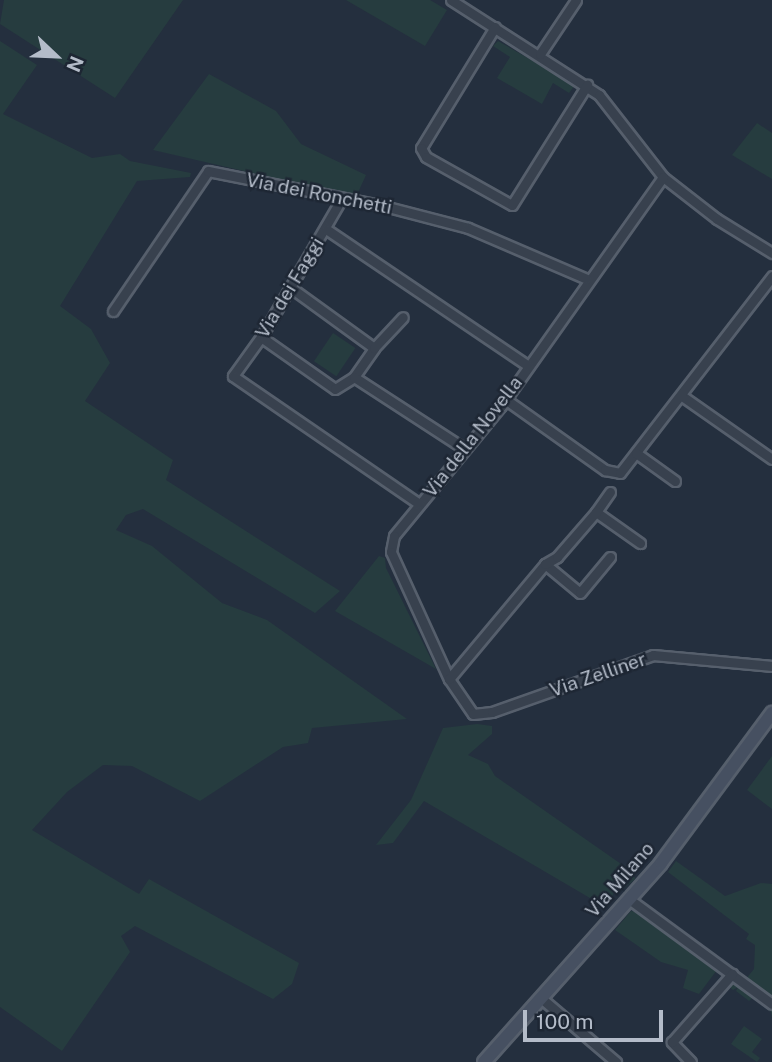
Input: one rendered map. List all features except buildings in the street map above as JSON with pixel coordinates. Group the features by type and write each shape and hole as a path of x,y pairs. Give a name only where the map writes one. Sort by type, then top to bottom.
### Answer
{"street":[{"path":"451,0 587,85 606,103 663,177 717,219 772,253"},
{"path":"540,54 576,0"},
{"path":"495,27 421,148 426,157 512,205 587,85"},
{"name":"Via dei Ronchetti","path":"113,311 208,171 342,198 468,228 587,279"},
{"name":"Via della Novella","path":"469,712 449,679 391,552 394,536 505,399 587,279 663,177"},
{"name":"Via dei Faggi","path":"342,198 261,337 233,376 419,505"},
{"path":"326,229 528,366"},
{"path":"505,399 605,470 620,473 772,276"},
{"path":"291,288 374,348"},
{"path":"261,337 335,389 354,377 374,348 403,317"},
{"path":"354,377 465,449"},
{"path":"682,396 772,459"},
{"path":"636,453 675,481"},
{"path":"449,679 545,564 557,556 596,512 610,492"},
{"path":"596,512 640,543"},
{"path":"545,564 580,593 610,557"},
{"name":"Via Zelliner","path":"469,712 492,712 653,655 772,666"},
{"name":"Via Milano","path":"484,1062 629,899 693,822 772,713"},
{"path":"629,899 772,1004"},
{"path":"691,1062 672,1042 732,974"},
{"path":"541,998 616,1062"}],"green space":[{"path":"4,0 183,0 115,98 0,24"},
{"path":"346,0 430,0 447,10 425,46"},
{"path":"0,41 37,65 3,114 92,158 120,154 130,161 191,173 190,177 137,181 60,306 91,329 110,363 85,401 173,460 166,480 340,591 315,613 143,509 126,515 116,530 152,546 222,603 267,620 407,719 312,728 308,743 283,747 200,801 132,766 103,765 67,792 32,830 139,894 149,879 299,963 292,984 273,999 135,926 121,936 130,952 62,1051 0,1007"},
{"path":"498,41 575,85 569,93 553,83 542,104 497,78 510,57 493,46"},
{"path":"209,74 276,111 301,144 366,175 356,197 153,150"},
{"path":"757,123 772,133 772,179 732,155"},
{"path":"333,333 355,348 336,376 314,361"},
{"path":"379,556 385,558 386,568 436,669 335,611"},
{"path":"477,724 492,726 492,734 468,755 488,764 495,776 634,873 635,879 619,893 615,890 607,908 424,801 393,843 376,845 411,800 443,728"},
{"path":"772,756 772,809 747,790"},
{"path":"676,861 725,896 761,883 772,884 772,1000 745,980 754,969 755,945 746,939 749,934 668,872"},
{"path":"631,911 639,912 717,970 699,994 683,988 688,970 661,962 615,930"},
{"path":"733,982 772,1010 772,1018 771,1012 752,998 749,1001 736,991 738,987 733,990 727,985"},
{"path":"744,1026 762,1039 752,1052 760,1058 757,1062 731,1044"}]}
